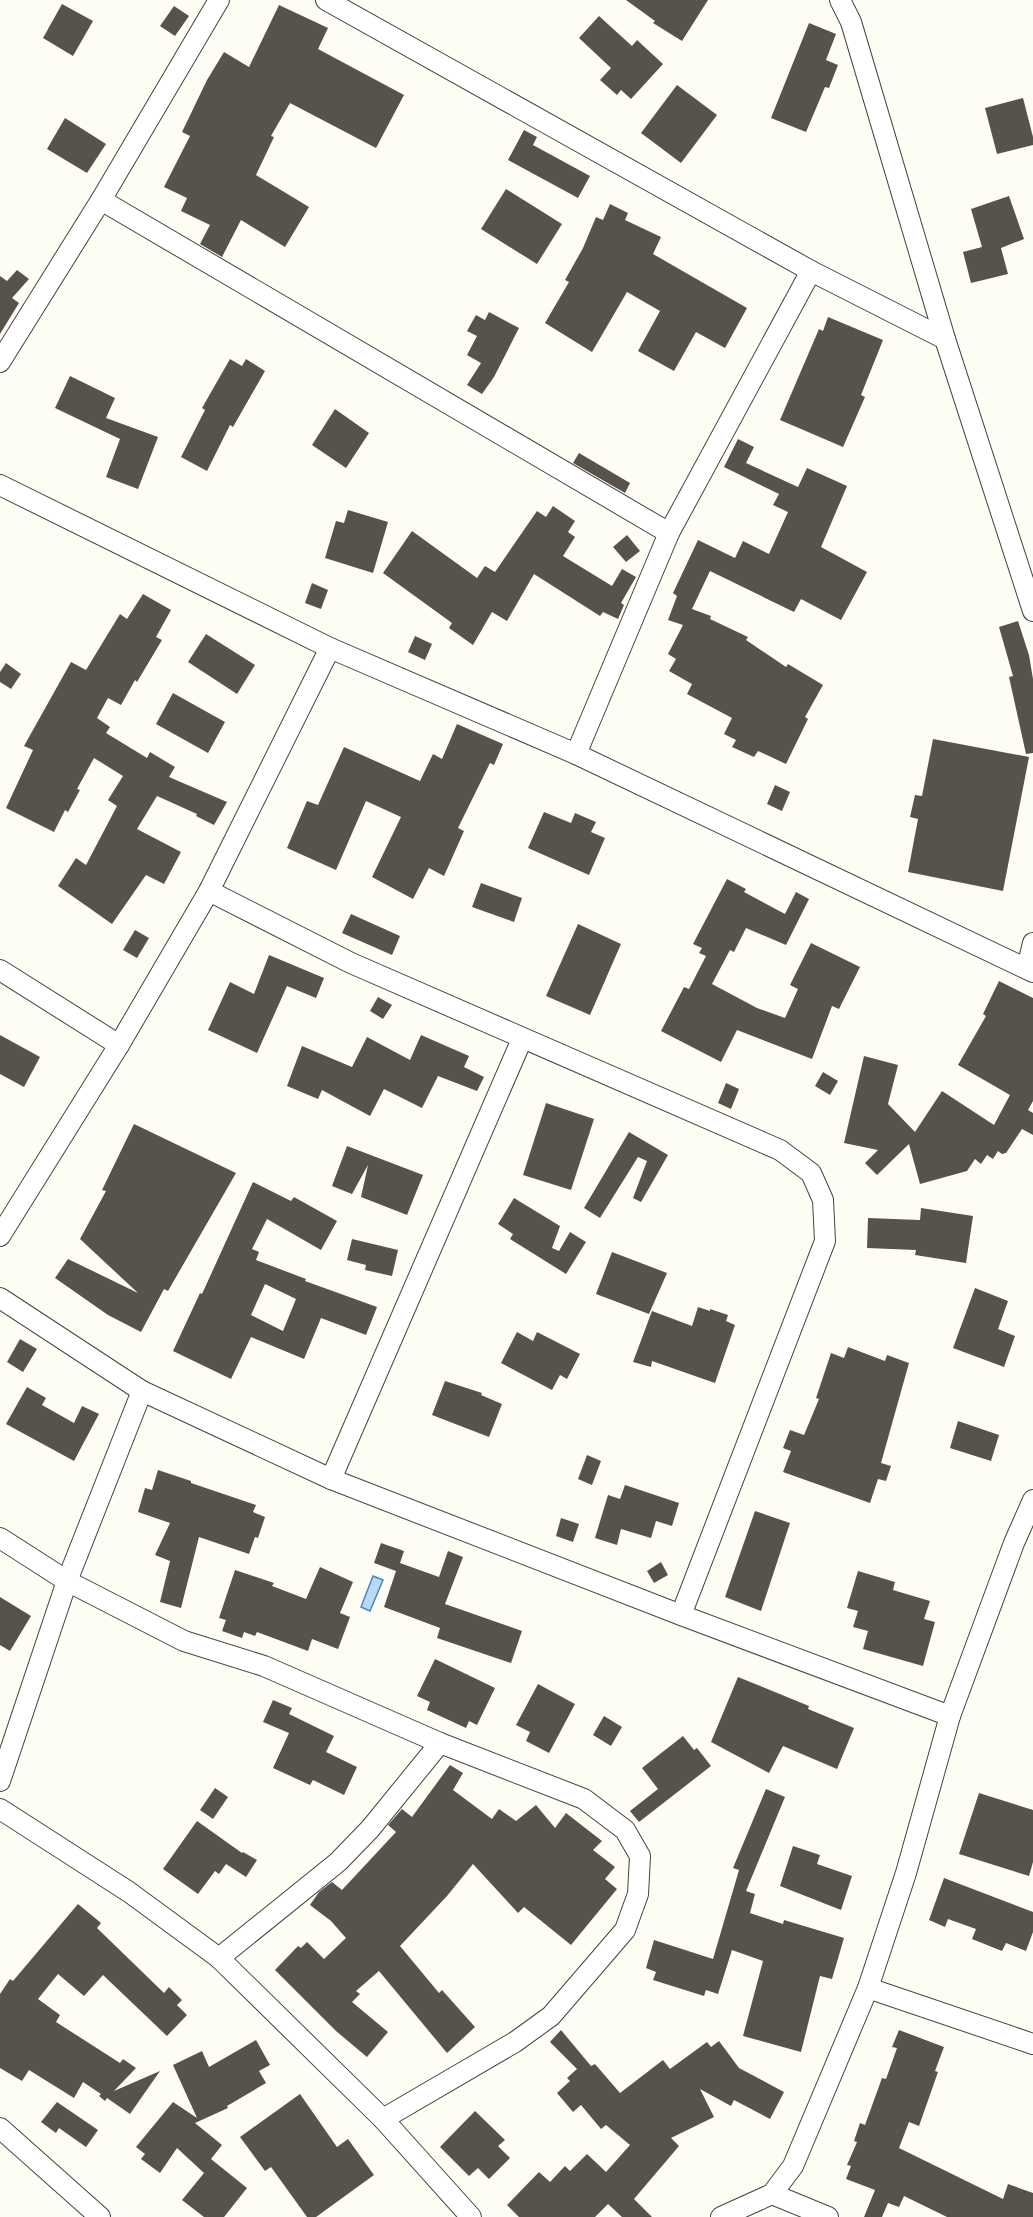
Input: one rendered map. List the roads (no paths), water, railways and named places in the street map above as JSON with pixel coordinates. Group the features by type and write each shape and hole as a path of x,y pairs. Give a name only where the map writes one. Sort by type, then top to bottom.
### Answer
{"street":[{"path":"0,362 219,0"},
{"path":"326,0 811,271 945,339"},
{"path":"840,0 851,22 945,339 1033,611"},
{"path":"100,200 669,533"},
{"path":"576,754 669,533 811,271"},
{"path":"0,485 330,648 576,754 1030,970 1033,943"},
{"path":"0,1236 119,1045 209,891 330,648"},
{"path":"209,891 351,963 780,1150 811,1173 823,1200 825,1241 681,1615"},
{"path":"0,970 119,1045"},
{"path":"331,1479 522,1039"},
{"path":"0,1299 142,1391 331,1479 681,1615 950,1716"},
{"path":"0,1781 67,1581 142,1391"},
{"path":"721,2217 772,2194 793,2166 868,1988 906,1873 950,1716 1014,1543 1033,1500"},
{"path":"0,1538 67,1581 184,1641 264,1666 440,1743 584,1799 625,1830 640,1856 638,1894 625,1930 551,2016 515,2042 383,2119"},
{"path":"219,1958 338,1862 370,1829 440,1743"},
{"path":"0,1809 129,1892 219,1958 383,2119 471,2217"},
{"path":"868,1988 1033,2044"},
{"path":"0,2128 100,2217"},
{"path":"772,2194 828,2217"}],"water":[{"path":"373,1576 383,1580 370,1611 361,1607"}]}
